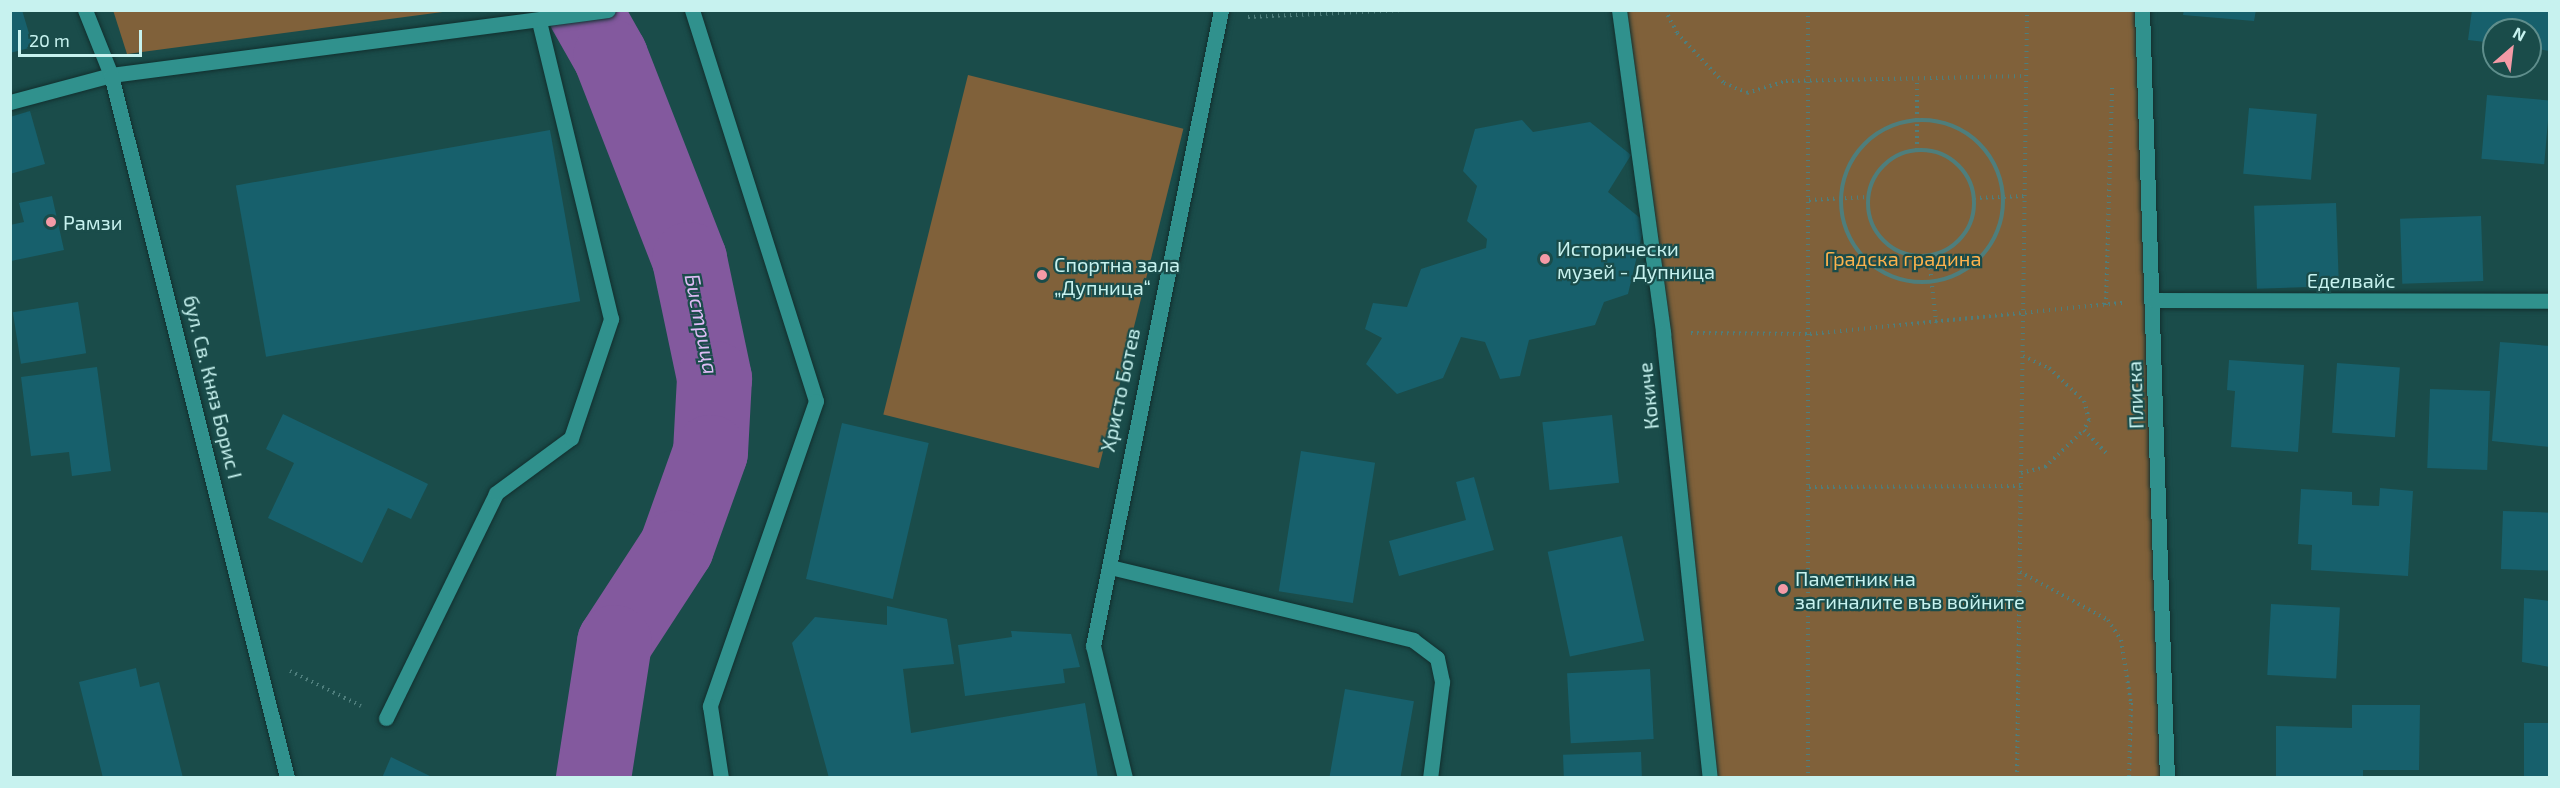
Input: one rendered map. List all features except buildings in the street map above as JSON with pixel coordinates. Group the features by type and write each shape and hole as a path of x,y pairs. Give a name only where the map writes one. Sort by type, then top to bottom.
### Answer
{"street":[{"name":"бул. Св. Княз Борис I","path":"85,10 111,75 260,656 287,777"},
{"path":"10,102 111,75 539,22 608,10"},
{"path":"692,10 816,401 710,706 721,777"},
{"name":"Кокиче","path":"1619,10 1663,333 1710,777"},
{"name":"Плиска","path":"2142,10 2168,777"},
{"name":"Христо Ботев","path":"1125,777 1093,646 1110,567 1124,476 1220,15"},
{"path":"386,718 496,493 571,438 611,319 539,22"},
{"name":"Еделвайс","path":"2153,300 2550,301"},
{"path":"1110,567 1413,640 1437,658 1442,682 1430,777"}],"path":[{"path":"1220,15 1406,10"},
{"path":"1665,10 1677,33 1724,83 1746,93 1786,81 2026,76"},
{"path":"1808,10 1810,334 1808,777"},
{"path":"2017,777 2027,10"},
{"path":"2106,305 2112,77"},
{"path":"1917,78 1917,150"},
{"path":"1918,120 1956,127 1979,143 1995,165 2003,197 1992,244 1974,264 1933,281 1898,280 1874,268 1855,249 1840,199 1858,149 1878,132 1918,120"},
{"path":"1917,150 1933,151 1961,168 1974,198 1967,231 1956,243 1929,256 1906,255 1889,247 1868,216 1867,197 1883,165 1917,150"},
{"path":"1974,198 2025,196"},
{"path":"1809,200 1867,197"},
{"path":"1929,256 1936,323"},
{"path":"1663,333 1810,334 2024,316 2153,300"},
{"path":"2021,473 2045,467 2084,430 2090,420 2084,401 2049,368 2023,356"},
{"path":"2084,430 2107,454"},
{"path":"1809,487 2022,486"},
{"path":"2020,572 2108,620 2121,640 2132,703 2129,777"},
{"path":"260,656 386,718"}],"green space":[{"path":"113,10 450,10 450,11 127,54"},
{"name":"Градска градина","path":"1619,11 2142,11 2167,777 1710,777"},
{"name":"Спортна зала „Дупница“","path":"968,75 1183,129 1099,468 883,415"}],"waterway":[{"name":"Бистрица","path":"584,10 610,56 689,259 714,378 710,452 676,547 614,642 593,778"}],"place":[{"name":"Рамзи","path":"51,222"},
{"name":"Исторически музей - Дупница","path":"1545,259"},
{"name":"Спортна зала „Дупница“","path":"1042,275"},
{"name":"Паметник на загиналите във войните","path":"1783,589"}]}
